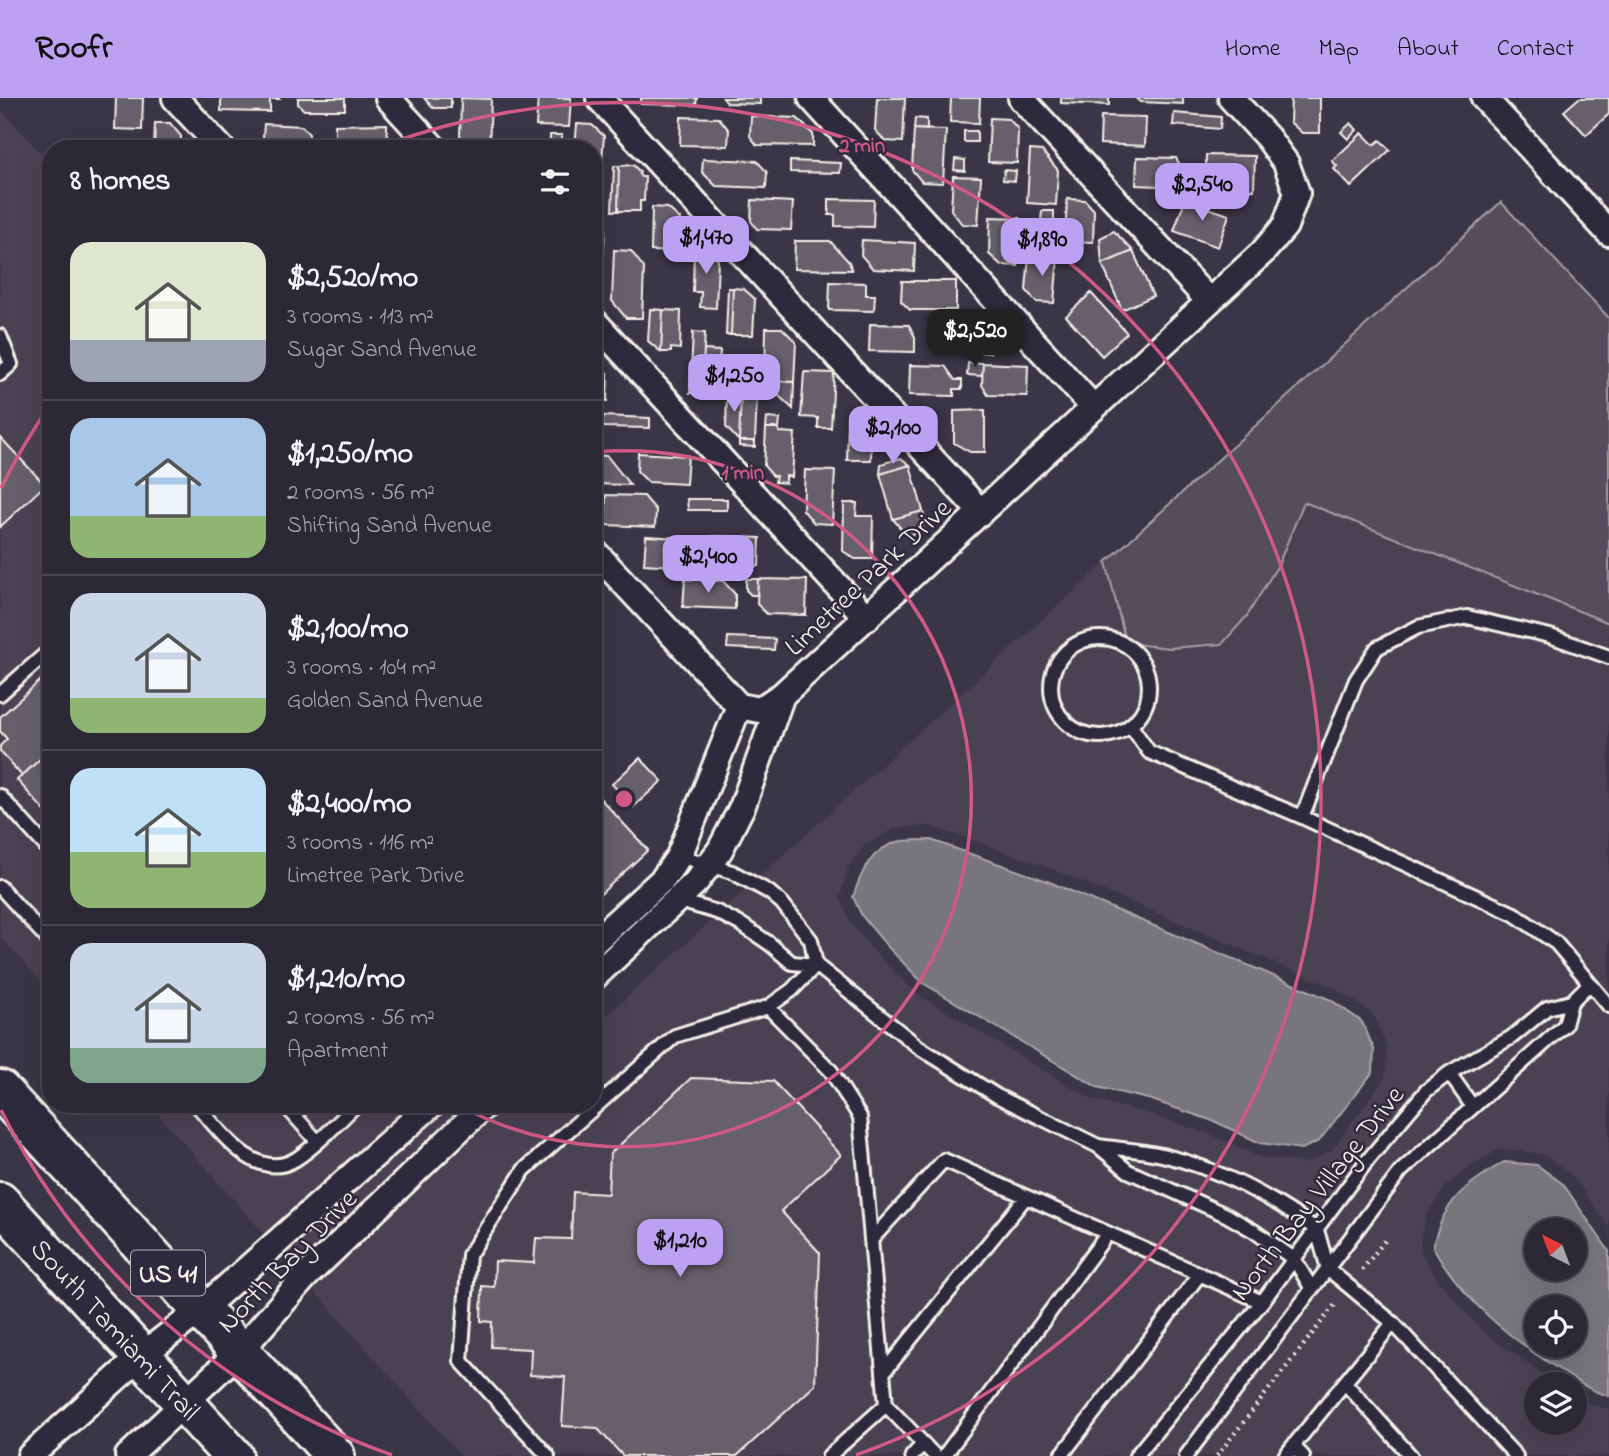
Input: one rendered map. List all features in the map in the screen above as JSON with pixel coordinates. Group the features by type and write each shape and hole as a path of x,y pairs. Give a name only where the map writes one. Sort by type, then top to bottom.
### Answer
{"main road":[{"name":"US 41","path":"0,1090 335,1456"},
{"name":"South Tamiami Trail","path":"0,1202 233,1456"}],"street":[{"path":"175,98 214,140"},
{"path":"388,98 427,140"},
{"path":"599,98 981,512"},
{"path":"811,98 1094,408"},
{"path":"1021,98 1209,301"},
{"name":"Limetree Park Drive","path":"739,706 759,710 782,695 1264,251 1285,226 1297,193 1286,163 1268,138 1231,98"},
{"path":"1485,98 1609,233"},
{"path":"602,330 867,618"},
{"path":"602,560 739,706 679,856 663,878 602,935"},
{"path":"602,970 696,882 720,850 738,815 782,695"},
{"path":"702,799 738,815"},
{"name":"North Bay Drive","path":"30,1456 141,1356 202,1309 422,1113"},
{"name":"North Bay Drive","path":"128,1456 240,1351 305,1277 477,1113"}],"lane":[{"path":"0,336 11,364 0,373"},
{"path":"1302,817 1356,680 1377,648 1418,627 1467,617 1550,636 1609,657"},
{"path":"1104,637 1121,641 1135,651 1145,665 1150,681 1149,699 1142,714 1131,726 1118,734 1102,737 1073,729 1062,718 1053,705 1050,689 1052,674 1059,658 1072,646 1087,639 1104,637"},
{"path":"0,694 42,657"},
{"path":"1131,726 1150,752 1302,817 1514,914 1556,943 1609,1006"},
{"path":"0,796 42,842"},
{"path":"679,856 732,872 769,892 782,903 811,940 816,965"},
{"path":"0,887 42,933"},
{"path":"649,892 717,912 770,944 792,963 816,965 920,1048 997,1096 1098,1146 1128,1171 1226,1215 1294,1259 1312,1289"},
{"path":"602,1101 675,1036 768,1007 792,990 816,965"},
{"name":"North Bay Village Drive","path":"1186,1456 1401,1171 1565,1025 1571,1002 1589,984"},
{"name":"North Bay Village Drive","path":"1136,1456 1262,1301 1367,1161 1426,1090 1449,1073 1512,1037 1547,1008 1571,1002"},
{"path":"768,1007 831,1071 860,1117 886,1405 935,1456"},
{"path":"1449,1073 1472,1107"},
{"path":"204,1113 232,1144 260,1163 279,1166 296,1159 347,1113"},
{"path":"292,1113 317,1141"},
{"path":"548,1456 461,1361 469,1255 524,1170 588,1113"},
{"path":"1098,1146 1163,1155 1199,1167 1241,1184 1317,1230 1328,1269 1394,1323 1516,1456"},
{"path":"871,1240 944,1160 1262,1301"},
{"path":"883,1373 1026,1197"},
{"path":"944,1456 1108,1233"},
{"path":"1061,1456 1200,1274"},
{"path":"1303,1456 1289,1451 1394,1323"},
{"path":"1345,1383 1411,1456"},
{"path":"829,1456 886,1405"},
{"path":"912,1456 923,1444"}],"path":[{"path":"1217,1456 1386,1239"}],"shaded area":[{"path":"0,109 42,154 42,983 0,936"},
{"path":"1501,202 1609,318 1609,623 1304,502 1278,565 1247,616 1222,644 1169,648 1126,643 1106,562"},
{"path":"1304,502 1609,623 1609,1228 1574,1177 1544,1154 1500,1149 1469,1166 1445,1187 1426,1216 1420,1243 1422,1253 1436,1278 1483,1332 1540,1372 1524,1372 1524,1435 1587,1435 1587,1403 1609,1409 1609,1456 461,1456 157,1113 602,1113 602,1020 1106,562 1126,643 1291,531","holes":["928,826 1052,869 1335,988 1375,1018 1387,1048 1385,1078 1331,1151 1306,1163 1260,1157 1212,1135 1149,1114 1091,1099 917,994 878,956 852,925 840,897 849,866 864,846 895,828"]},
{"path":"931,840 1047,881 1331,1000 1362,1022 1374,1049 1373,1072 1319,1141 1302,1149 1260,1143 1216,1122 1152,1100 1097,1087 923,983 862,916 853,897 863,871 873,857 897,842"},
{"path":"1504,1162 1537,1165 1563,1184 1586,1218 1524,1218 1524,1281 1587,1281 1587,1219 1609,1251 1609,1396 1587,1386 1587,1372 1564,1372 1542,1358 1587,1358 1587,1295 1524,1295 1524,1345 1472,1300 1445,1266 1433,1247 1437,1231 1450,1206 1467,1187"}],"building":[{"path":"116,98 143,98 142,130 115,129"},
{"path":"221,98 279,99 270,99 270,112 221,111"},
{"path":"298,98 345,98 345,110 304,110 298,104"},
{"path":"424,98 451,98 451,108 433,108"},
{"path":"461,98 491,99 489,140 460,140"},
{"path":"538,98 571,98 569,127 536,126"},
{"path":"641,98 697,98 696,105 641,104"},
{"path":"723,98 760,98 760,104 727,103"},
{"path":"877,98 905,98 903,142 885,141 875,130"},
{"path":"951,98 980,98 979,123 950,122"},
{"path":"1061,98 1109,98 1109,105 1061,103"},
{"path":"1136,98 1183,98 1183,104 1141,102"},
{"path":"1291,98 1320,98 1320,133 1302,133 1290,122"},
{"path":"1579,98 1609,98 1609,114 1586,135 1564,111"},
{"path":"1174,113 1221,117 1220,129 1173,125"},
{"path":"751,116 797,118 813,134 813,146 757,145 750,136"},
{"path":"1101,116 1146,117 1145,146 1100,144"},
{"path":"681,117 719,118 729,130 728,146 680,145"},
{"path":"915,118 927,119 927,130 914,129"},
{"path":"990,118 1009,119 1018,129 1017,163 988,162"},
{"path":"155,123 170,123 181,136 181,140 154,140"},
{"path":"1351,123 1357,130 1348,139 1341,132"},
{"path":"264,124 302,126 309,134 309,140 263,140"},
{"path":"387,124 387,139 396,140 335,140 335,125"},
{"path":"577,124 592,125 604,136 602,159 602,140 576,140"},
{"path":"914,129 946,130 943,183 922,182 912,170"},
{"path":"964,131 977,131 977,142 964,142"},
{"path":"1362,133 1374,145 1380,140 1390,150 1351,187 1334,169 1337,166 1332,161"},
{"path":"550,135 562,135 562,140 550,140"},
{"path":"1030,150 1042,151 1058,170 1056,205 1027,203"},
{"path":"1206,155 1255,156 1254,190 1218,189 1206,175"},
{"path":"1137,157 1176,158 1184,172 1184,187 1136,185"},
{"path":"703,159 757,161 767,172 766,188 716,186 702,172"},
{"path":"955,159 965,160 965,171 954,170"},
{"path":"790,161 841,163 840,173 790,172"},
{"path":"633,165 641,177 645,177 644,201 640,201 640,211 618,211 619,166"},
{"path":"614,166 619,166 618,211 612,211"},
{"path":"1004,170 1016,171 1015,181 1003,180"},
{"path":"953,176 981,177 978,225 962,224 951,210"},
{"path":"1184,176 1193,176 1193,187 1184,187"},
{"path":"829,199 874,200 873,227 835,226 835,215 829,215"},
{"path":"1067,199 1085,200 1094,210 1093,242 1065,241"},
{"path":"752,200 793,202 791,230 757,229 751,221"},
{"path":"1185,200 1229,215 1218,247 1174,231"},
{"path":"652,207 668,208 680,219 678,252 651,251"},
{"path":"1042,211 1054,211 1054,222 1041,221"},
{"path":"990,217 1020,218 1018,266 1001,265 989,254"},
{"path":"602,229 605,229 602,275"},
{"path":"1114,231 1133,251 1102,264 1100,238"},
{"path":"862,240 915,243 914,271 873,269 861,255"},
{"path":"795,241 830,241 849,262 852,270 794,269"},
{"path":"694,247 708,247 708,251 718,260 716,308 700,307 701,292 693,292"},
{"path":"614,250 631,251 644,268 642,318 626,318 612,301"},
{"path":"1133,251 1153,296 1122,310 1102,264"},
{"path":"1029,255 1058,258 1054,303 1036,302 1026,290"},
{"path":"902,281 956,281 956,310 910,310 901,301"},
{"path":"830,282 866,283 866,295 875,295 874,311 829,310"},
{"path":"728,288 733,288 731,335 726,335"},
{"path":"733,288 744,289 755,299 753,335 731,335"},
{"path":"1091,293 1127,333 1102,356 1066,316"},
{"path":"650,309 663,310 661,352 648,341"},
{"path":"663,310 681,311 680,349 671,348 671,352 661,352"},
{"path":"946,322 988,325 988,330 995,330 990,353 948,350 945,340"},
{"path":"870,324 909,325 915,337 915,352 869,351"},
{"path":"766,328 782,328 796,342 794,382 765,381"},
{"path":"693,332 705,333 701,393 690,393"},
{"path":"704,350 720,351 717,398 701,397"},
{"path":"968,363 983,363 982,376 967,375"},
{"path":"983,363 1028,365 1027,396 988,395 982,385"},
{"path":"910,365 945,366 955,380 962,380 962,389 954,389 954,396 909,395"},
{"path":"804,372 834,373 831,428 818,428 818,418 801,417"},
{"path":"602,373 608,373 607,401 602,401"},
{"path":"777,381 794,382 793,409 776,393"},
{"path":"727,394 741,395 739,441 726,427"},
{"path":"741,395 757,395 755,441 739,441"},
{"path":"985,410 985,452 970,452 954,443 954,411"},
{"path":"848,414 860,414 860,418 872,425 871,460 847,460"},
{"path":"603,416 650,418 650,428 603,427"},
{"path":"767,418 780,419 779,428 766,428"},
{"path":"766,428 779,428 779,432 795,433 792,477 786,476 786,483 775,482 776,476 764,466"},
{"path":"0,437 42,482 42,488 0,527"},
{"path":"739,441 755,441 755,447 739,446"},
{"path":"638,453 688,456 686,484 648,482 637,471"},
{"path":"602,456 607,456 630,485 602,484"},
{"path":"901,458 910,465 880,474 881,464"},
{"path":"910,465 923,511 893,519 880,474"},
{"path":"805,470 835,471 832,524 814,523 803,510"},
{"path":"606,495 644,496 656,510 655,527 605,525"},
{"path":"687,499 727,499 727,510 688,510"},
{"path":"844,503 857,503 856,516 873,516 872,559 855,559 843,551"},
{"path":"923,511 925,520 921,532 907,536 893,519"},
{"path":"646,536 679,538 690,552 689,567 644,564"},
{"path":"713,536 760,538 759,566 722,564 712,554"},
{"path":"685,579 723,581 735,594 735,609 683,607"},
{"path":"746,579 758,579 757,595 751,595 746,590"},
{"path":"758,579 807,580 806,615 767,614 757,604"},
{"path":"728,637 775,639 774,650 727,648"},
{"path":"42,679 42,757 22,776 0,751 0,746 7,739 0,731 0,717"},
{"path":"42,757 42,808 17,780"},
{"path":"640,758 662,781 633,807 612,784"},
{"path":"602,800 648,850 602,893"},
{"path":"691,1078 773,1081 841,1155 781,1211 820,1253 815,1385 737,1456 623,1456 597,1428 562,1426 565,1377 530,1375 531,1349 491,1347 492,1322 481,1321 482,1286 494,1287 495,1261 534,1263 536,1238 571,1239 573,1192 608,1194 610,1154"}]}
